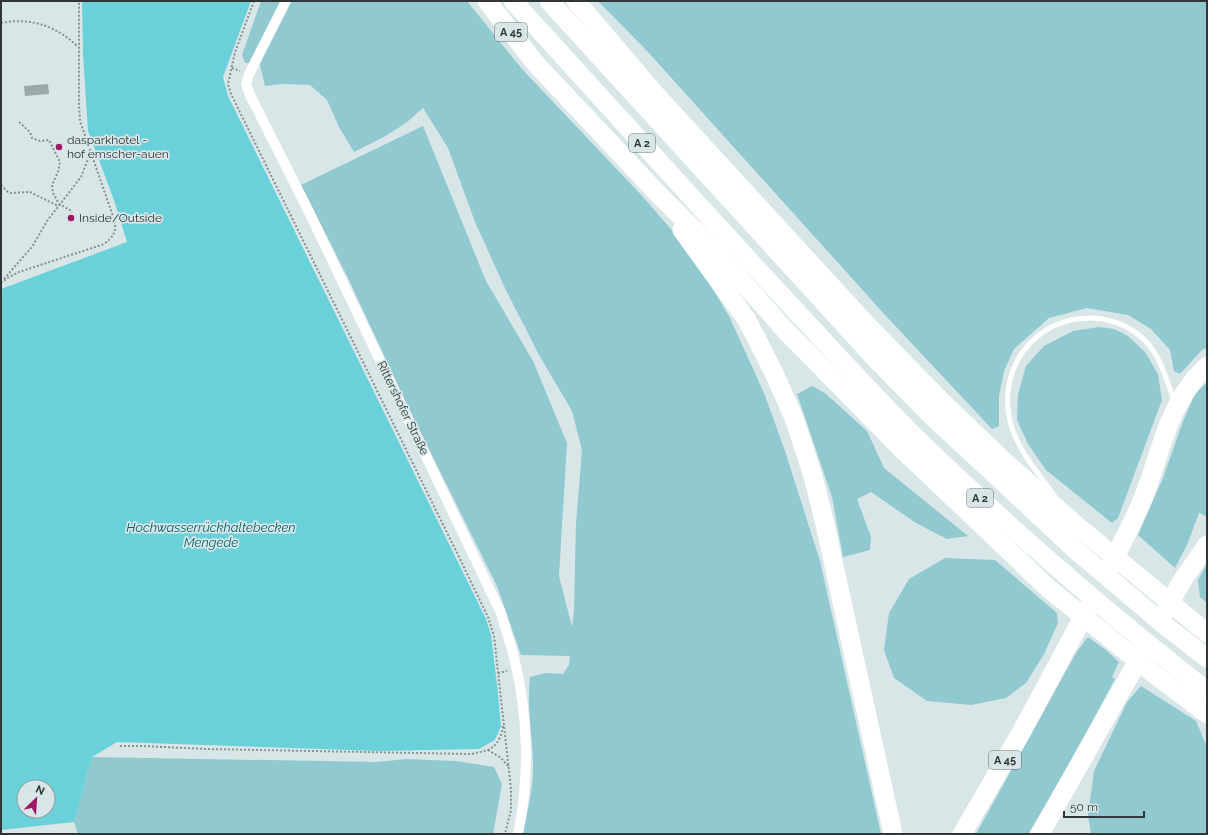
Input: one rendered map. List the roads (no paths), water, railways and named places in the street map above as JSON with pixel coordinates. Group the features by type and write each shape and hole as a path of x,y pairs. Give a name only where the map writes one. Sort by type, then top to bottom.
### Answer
{"highway":[{"name":"A 45","path":"487,1 536,64 661,197"},
{"name":"A 2","path":"513,1 776,290 916,437 988,506 1063,573 1207,690"},
{"name":"A 2","path":"549,1 874,357 933,417 1078,552 1167,627 1207,658"},
{"path":"576,1 655,94 866,324 945,404 1005,462 1076,525 1207,633"},
{"path":"661,197 710,245 785,330 902,450 1048,588 1153,673 1207,714"},
{"path":"661,197 676,221 747,320 773,371 794,418 813,476 824,520 893,834"},
{"path":"1173,415 1191,383 1207,366"},
{"name":"A 45","path":"962,834 1022,731 1127,534 1142,500 1173,415"},
{"path":"1040,834 1182,581 1207,545"},
{"path":"1179,610 1207,628"}],"street":[{"name":"Rittershofer Straße","path":"286,1 249,74 246,84 250,96 308,208 501,613 514,657 524,722 525,788 518,834"}],"lane":[{"path":"1057,499 1018,443 1012,428 1008,409 1008,391 1015,364 1026,347 1042,332 1061,322 1080,318 1104,318 1122,324 1141,336 1155,353 1173,397 1173,415"},
{"path":"1062,505 1076,525"}],"water":[{"name":"Hochwasserrückhaltebecken Mengede","path":"82,1 251,1 223,77 228,96 486,619 491,635 501,726 495,740 479,749 378,751 117,742 92,757 74,822 1,830 1,289 127,242 114,200 88,131 83,54"}],"place":[{"name":"dasparkhotel - hof emscher-auen","path":"59,147"},
{"name":"Inside/Outside","path":"71,218"}]}
